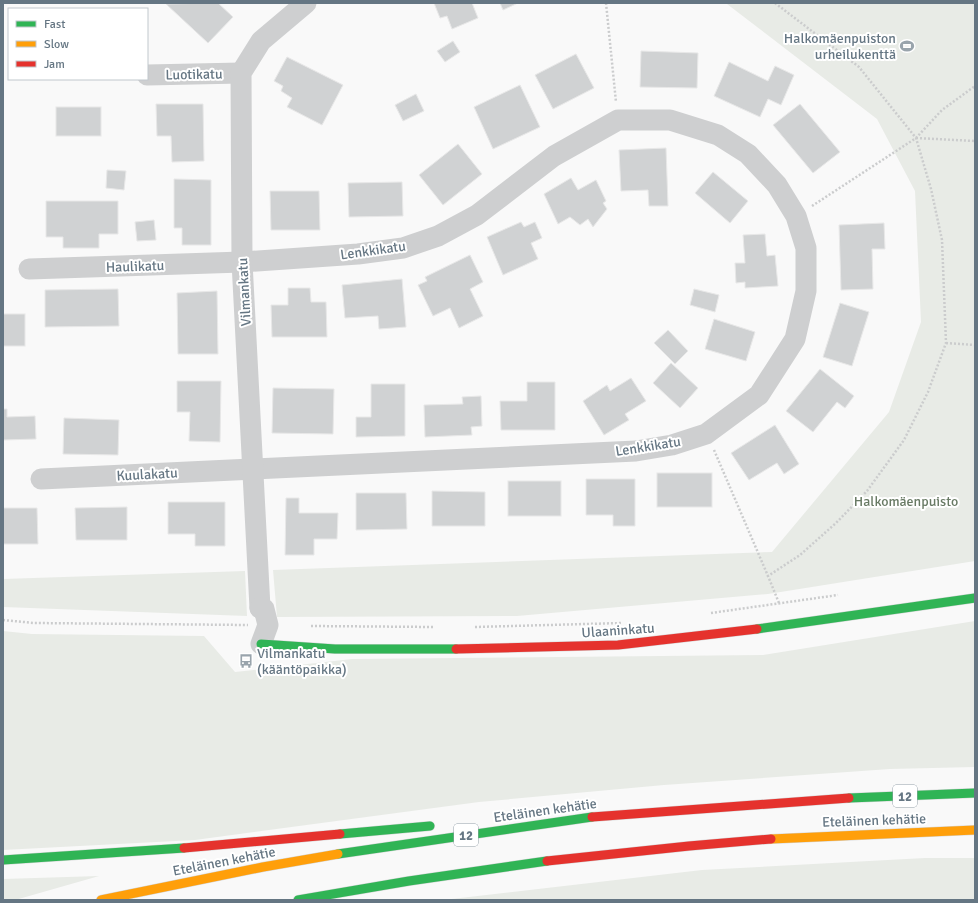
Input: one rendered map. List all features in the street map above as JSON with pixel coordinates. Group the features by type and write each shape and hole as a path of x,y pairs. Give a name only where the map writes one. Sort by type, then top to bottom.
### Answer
{"main road":[{"name":"Ulaaninkatu","path":"261,644 335,649 505,649 618,645 729,633 975,598"},
{"name":"Eteläinen kehätie","path":"101,900 263,867 347,852 592,817 836,798 975,794"},
{"path":"519,818 638,808 836,798"},
{"path":"3,860 145,852 440,825"},
{"name":"Eteläinen kehätie","path":"298,900 388,883 528,863 673,847 817,836 975,830"}],"street":[{"path":"241,73 261,41 306,3"},
{"name":"Luotikatu","path":"148,75 241,73"},
{"name":"Vilmankatu","path":"241,73 242,262 253,469 257,616"},
{"name":"Lenkkikatu","path":"242,262 358,254 403,248 438,236 477,215 554,156 618,120 670,120 718,135 748,154 777,185 796,216 806,248 806,291 795,339 760,395 706,434 672,445 636,451 253,469"},
{"name":"Haulikatu","path":"29,269 242,262"},
{"name":"Kuulakatu","path":"41,479 253,469"},
{"name":"Vilmankatu","path":"257,616 264,609 268,625 261,644"}],"path":[{"path":"606,3 618,120"},
{"path":"768,576 800,555 836,523 867,491 904,440 928,392 946,343 942,240 931,189 916,138 858,67 775,3"},
{"path":"796,216 916,138 942,110 975,86"},
{"path":"916,138 975,140"},
{"path":"946,343 975,344"},
{"path":"704,614 780,603 706,434"},
{"path":"3,620 34,623 257,616"},
{"path":"472,627 628,622"},
{"path":"308,626 440,627"}],"green space":[{"name":"Halkomäenpuisto","path":"721,3 975,3 975,561 768,594 517,616 277,617 273,570 772,552 889,412 921,322 915,191 877,119 727,4"},
{"path":"245,571 247,616 3,607 3,579"},
{"path":"975,621 975,767 890,769 664,785 479,802 195,840 3,850 3,631 32,634 204,636 235,672 352,659 763,655"},
{"path":"925,858 975,858 975,900 443,900 702,870"},
{"path":"99,876 15,900 3,900 3,879"}],"building":[{"path":"218,3 233,17 208,43 166,4"},
{"path":"434,3 472,3 478,18 452,29 447,16 440,18"},
{"path":"500,3 518,3 503,10"},
{"path":"453,41 460,52 445,62 437,51"},
{"path":"641,51 698,53 697,88 640,87"},
{"path":"576,54 594,88 553,109 535,75"},
{"path":"287,57 343,85 322,125 287,107 292,98 281,91 283,86 274,81"},
{"path":"729,62 768,81 775,66 794,75 781,105 768,99 760,117 714,96"},
{"path":"520,85 540,127 493,149 474,107"},
{"path":"416,94 424,111 403,121 395,105"},
{"path":"156,104 203,104 204,161 172,162 171,136 157,136"},
{"path":"800,104 840,152 813,173 773,125"},
{"path":"56,107 101,107 101,136 56,136"},
{"path":"458,144 482,174 443,205 419,175"},
{"path":"666,148 668,206 649,206 648,190 621,191 619,150"},
{"path":"107,170 126,171 124,190 106,188"},
{"path":"713,172 748,201 730,223 695,193"},
{"path":"571,178 578,190 596,180 606,201 603,203 607,209 593,227 588,219 580,225 570,217 558,224 544,194"},
{"path":"174,179 211,180 211,245 182,245 182,228 174,228"},
{"path":"402,182 403,216 349,217 348,183"},
{"path":"270,191 319,191 320,230 271,230"},
{"path":"46,201 118,201 118,234 99,234 99,248 63,248 63,237 46,237"},
{"path":"154,220 156,240 137,241 135,222"},
{"path":"521,222 524,227 535,222 542,238 531,243 538,259 503,275 487,237"},
{"path":"884,223 885,249 872,249 873,289 841,290 839,225"},
{"path":"765,234 767,256 775,255 778,286 745,288 745,282 736,283 735,263 745,263 743,235"},
{"path":"470,255 483,282 470,289 483,316 459,328 450,308 433,316 418,285 427,281 425,277"},
{"path":"402,279 406,327 379,329 378,316 345,318 342,285"},
{"path":"288,288 310,288 311,302 326,302 327,337 272,337 271,305 288,305"},
{"path":"118,289 119,326 45,327 45,290"},
{"path":"694,289 719,295 715,312 690,305"},
{"path":"217,291 218,354 178,354 177,293"},
{"path":"840,303 869,312 852,366 823,357"},
{"path":"3,314 25,314 25,346 3,346"},
{"path":"714,319 755,332 746,361 705,349"},
{"path":"668,330 688,351 675,364 654,343"},
{"path":"671,363 698,388 680,408 653,383"},
{"path":"820,369 854,396 845,408 837,402 813,432 786,411"},
{"path":"631,378 646,401 625,414 629,420 604,435 583,401 607,385 610,391"},
{"path":"177,381 221,381 220,442 189,441 190,412 177,412"},
{"path":"527,382 555,382 555,430 501,430 500,401 527,401"},
{"path":"371,384 405,384 405,436 356,437 356,417 371,417"},
{"path":"273,388 334,389 333,434 272,433"},
{"path":"481,396 482,426 471,427 472,435 425,437 424,405 463,404 462,397"},
{"path":"3,409 7,409 7,417 35,416 36,439 3,440"},
{"path":"64,418 119,420 118,455 63,454"},
{"path":"775,425 799,464 784,474 777,463 749,480 731,453"},
{"path":"657,473 712,473 712,507 657,507"},
{"path":"586,479 635,479 635,526 613,526 613,515 586,515"},
{"path":"508,481 561,481 561,516 508,516"},
{"path":"432,491 485,492 485,526 432,526"},
{"path":"356,493 406,493 407,529 356,530"},
{"path":"286,498 299,498 299,513 338,513 337,539 314,539 314,555 285,555"},
{"path":"168,502 225,502 225,546 195,546 195,534 168,534"},
{"path":"127,507 127,540 76,540 75,508"},
{"path":"3,508 37,508 38,544 3,544"}],"traffic: fast":[{"path":"757,629 975,598"},
{"path":"261,644 335,649 456,649"},
{"path":"849,798 975,793"},
{"path":"338,854 592,817"},
{"path":"340,834 430,826"},
{"path":"3,860 184,848"},
{"path":"298,900 409,881 547,861"}],"traffic: slow":[{"path":"771,839 975,830"},
{"path":"101,900 263,867 338,854"}],"traffic: jam":[{"path":"456,649 618,645 757,629"},
{"path":"592,817 849,798"},
{"path":"184,848 340,834"},
{"path":"547,861 771,839"}],"place":[{"name":"Halkomäenpuiston urheilukenttä","path":"907,46"},
{"name":"Vilmankatu (kääntöpaikka)","path":"246,661"}]}
